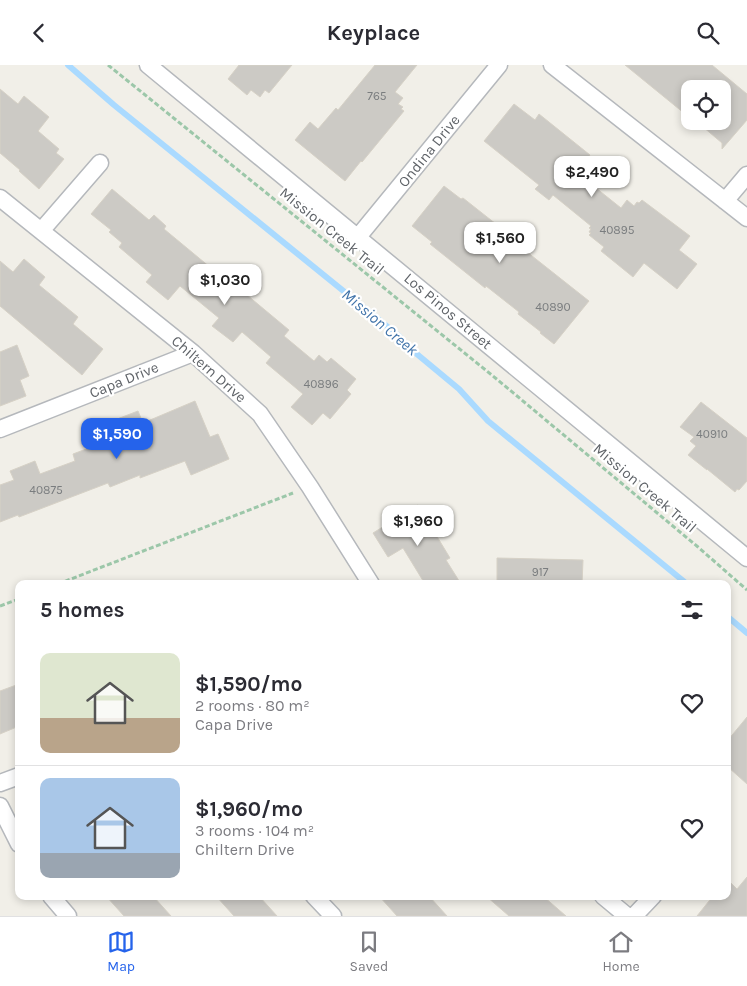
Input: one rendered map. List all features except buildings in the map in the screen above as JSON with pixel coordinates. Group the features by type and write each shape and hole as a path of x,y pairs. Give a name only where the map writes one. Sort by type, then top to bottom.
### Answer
{"street":[{"name":"Ondina Drive","path":"358,237 499,65"},
{"path":"552,65 747,219"},
{"name":"Los Pinos Street","path":"156,68 747,558"},
{"path":"41,231 100,163"},
{"path":"725,201 747,175"},
{"name":"Chiltern Drive","path":"0,198 193,353 260,414 310,487 368,580"},
{"name":"Capa Drive","path":"0,429 193,353"},
{"path":"0,783 15,777"},
{"path":"0,806 15,836"},
{"path":"54,900 68,916"},
{"path":"318,900 333,916"},
{"path":"608,900 627,916"},
{"path":"634,916 649,900"}],"path":[{"name":"Mission Creek Trail","path":"108,65 493,376 747,589"},
{"path":"68,580 310,487"},
{"path":"0,606 15,600"}],"waterway":[{"name":"Mission Creek","path":"68,65 114,105 399,336 406,345 459,389 488,421 682,580"},
{"name":"Mission Creek","path":"731,620 747,633"}]}
